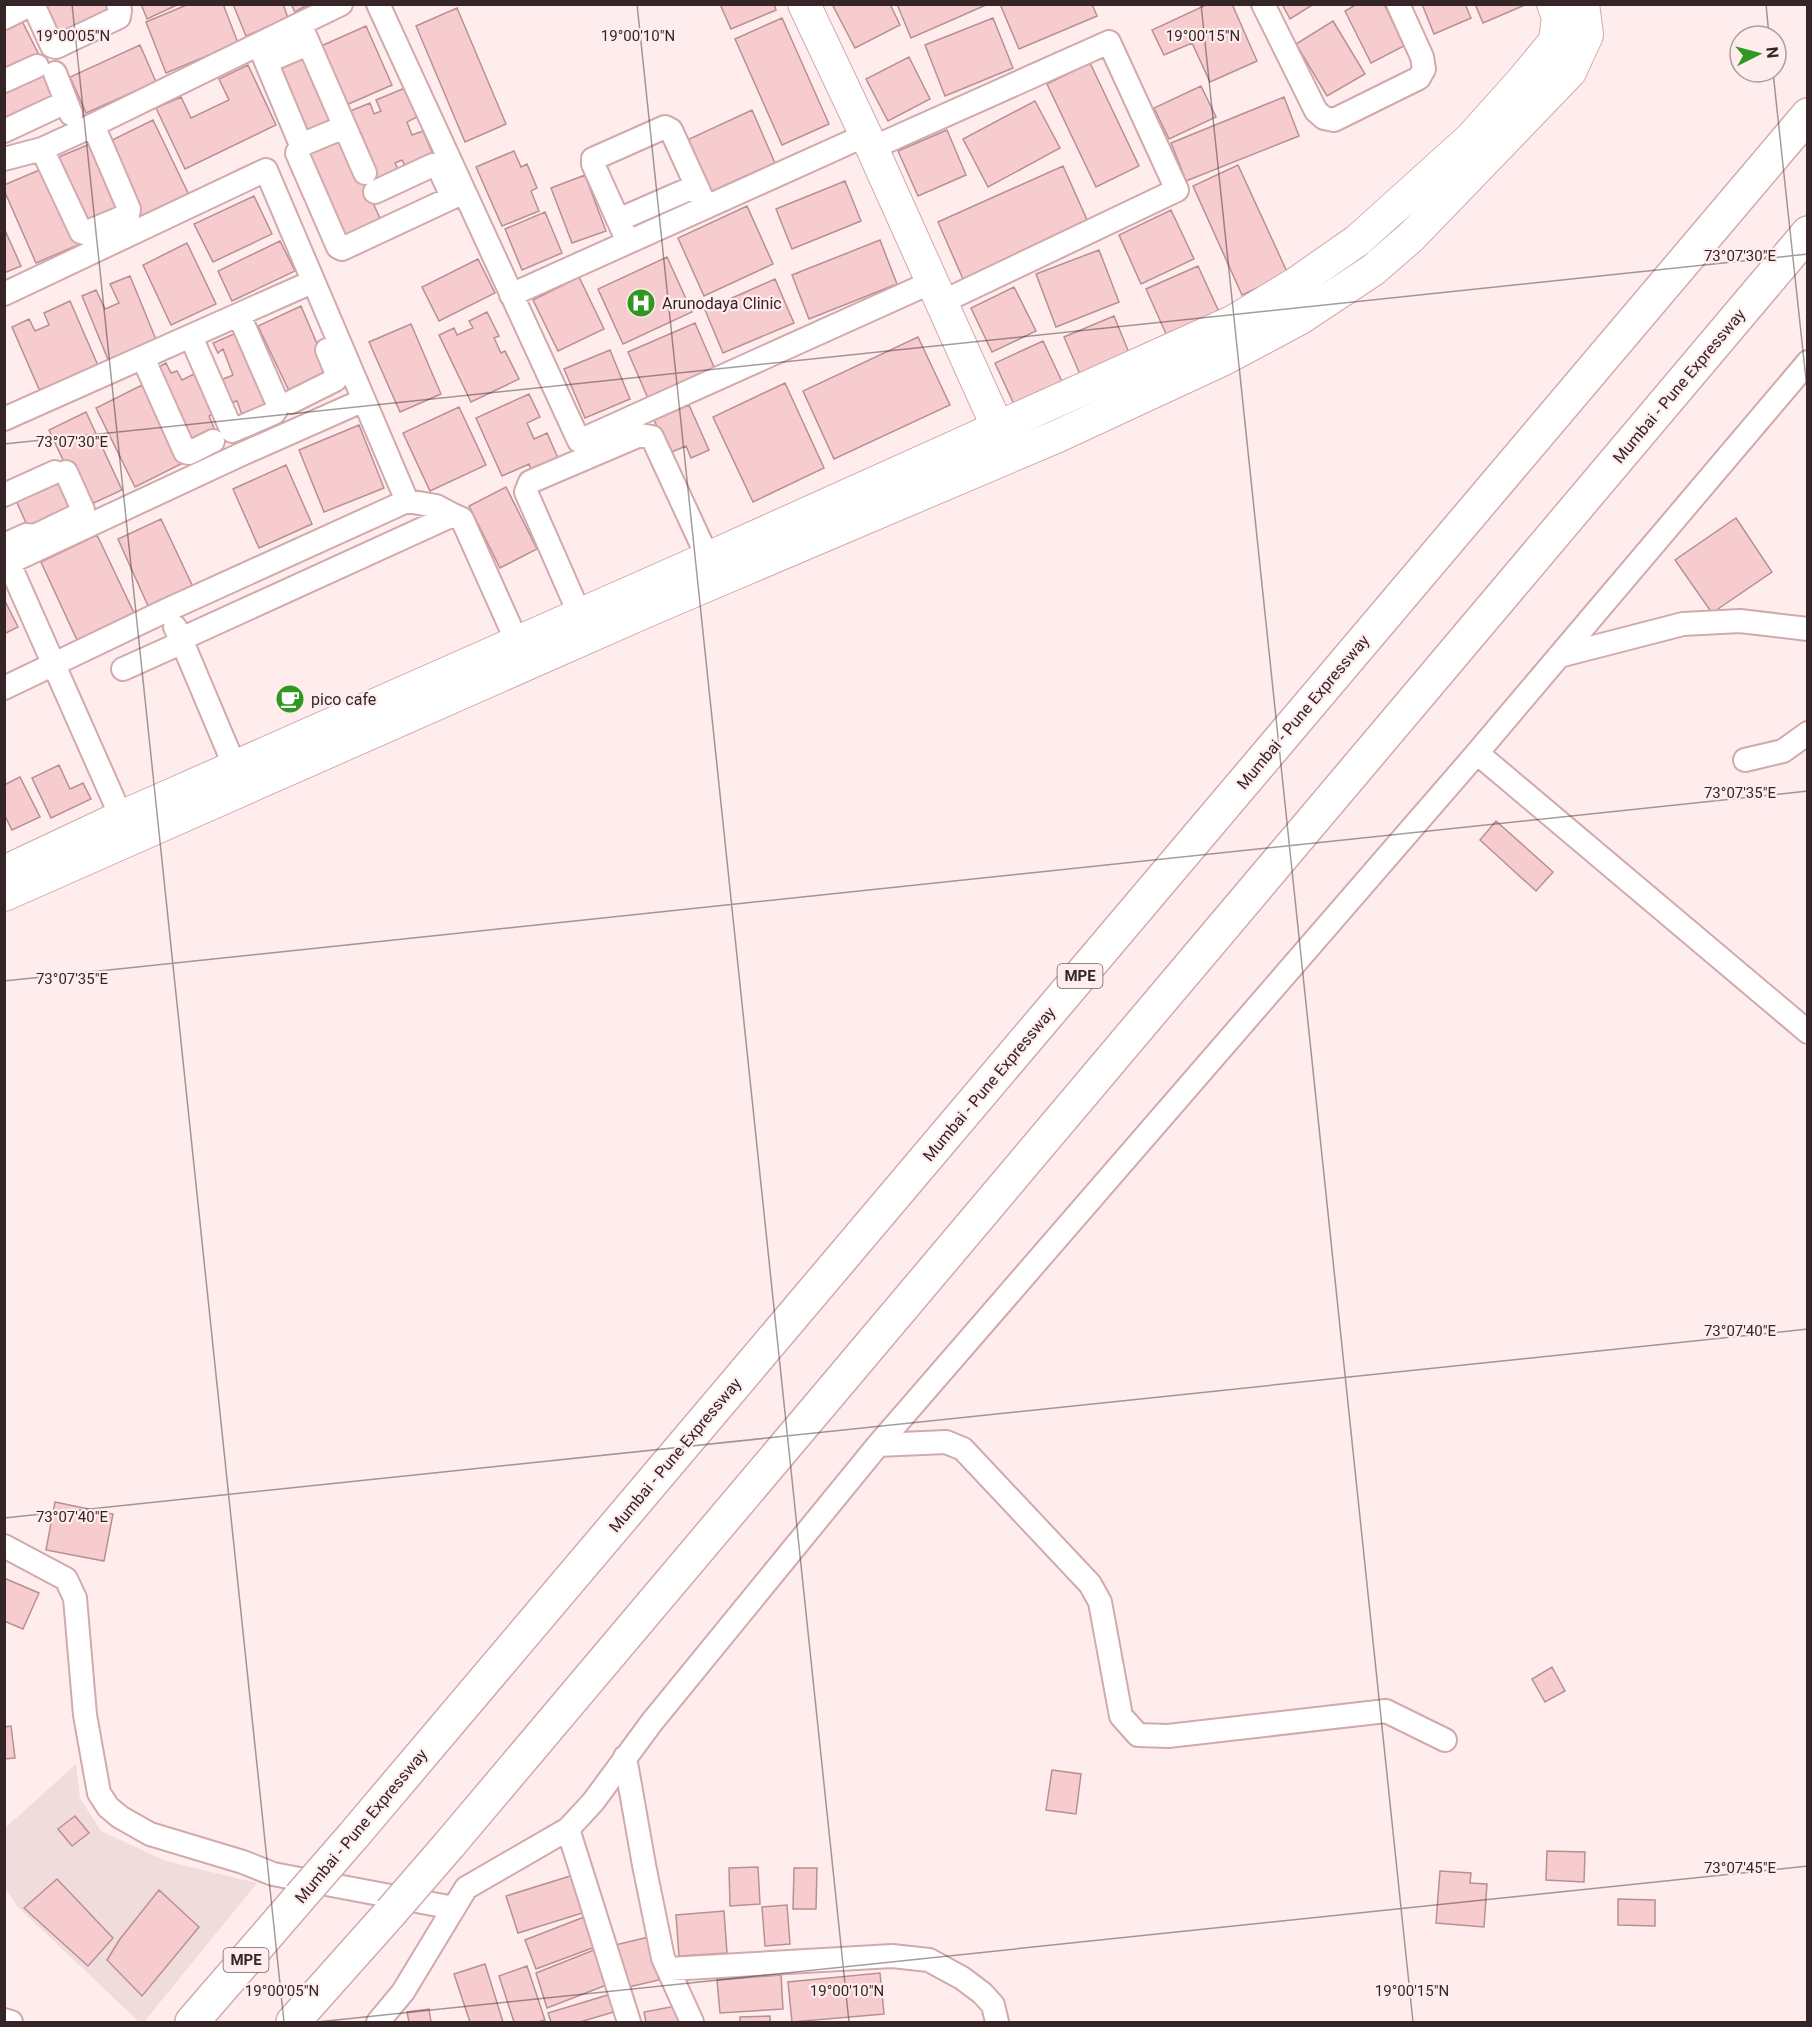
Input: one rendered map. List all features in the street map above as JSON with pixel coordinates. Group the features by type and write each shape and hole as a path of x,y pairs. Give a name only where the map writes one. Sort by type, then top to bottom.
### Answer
{"highway":[{"name":"Mumbai - Pune Expressway","path":"192,2022 353,1836 1808,115"},
{"name":"Mumbai - Pune Expressway","path":"293,2022 449,1845 1808,233"}],"main road":[{"path":"804,4 869,141 1011,456"},
{"path":"4,895 235,767 708,558 1234,321 1295,284 1358,240 1470,138 1556,41 1558,17 1553,4"},
{"path":"4,872 126,828 1011,456 1224,359 1299,320 1373,270 1411,237 1570,72 1587,35 1583,4"}],"street":[{"path":"21,9 56,47 119,17 121,14 118,4"},
{"path":"4,159 44,153 304,34 341,4"},
{"path":"378,4 458,194 511,295 579,441 1177,190 1109,42 706,207 511,295"},
{"path":"1263,4 1316,111 1324,118 1334,120 1419,78 1424,69 1422,57 1398,4"},
{"path":"21,9 36,37"},
{"path":"304,34 370,182 434,165 438,166 458,194"},
{"path":"262,53 301,146"},
{"path":"4,81 46,70 66,102 90,131 129,209 128,215 114,231 85,234 81,232 44,153"},
{"path":"4,131 66,102"},
{"path":"344,127 301,146 297,153 338,247 342,249 458,194"},
{"path":"628,242 593,164 593,159 665,127 671,130 706,207"},
{"path":"4,294 114,231 266,170 312,282 338,374 335,380 291,402"},
{"path":"618,220 696,186"},
{"path":"145,362 195,346 312,282"},
{"path":"4,419 241,320 301,302 306,303 328,335 364,400 407,501"},
{"path":"145,362 185,452 189,453 274,413 277,408 277,402 241,320"},
{"path":"195,346 222,436 242,454"},
{"path":"378,2022 403,1992 466,1888 568,1829 593,1802 625,1757 878,1445 1477,753 1808,362"},
{"path":"316,389 328,417"},
{"path":"6,556 364,400"},
{"path":"580,615 526,492 530,482 640,435 652,437 708,558"},
{"path":"4,495 61,472 83,510 82,513 35,536 22,527 6,556"},
{"path":"4,688 167,610 407,501 435,506 462,519 517,642"},
{"path":"123,669 172,647 181,639 453,515"},
{"path":"6,556 126,828"},
{"path":"167,610 235,767"},
{"path":"1559,656 1683,624 1740,621 1808,629"},
{"path":"1745,760 1783,751 1808,733"},
{"path":"1477,753 1808,1032"},
{"path":"878,1445 946,1442 963,1449 1090,1584 1100,1602 1121,1716 1138,1735 1179,1735 1386,1711 1445,1740"},
{"path":"4,1546 66,1579 75,1599 85,1715 99,1793 108,1807 120,1817 150,1834 243,1862 273,1874 454,1908"},
{"path":"625,1757 663,1958 692,2022"},
{"path":"568,1829 629,2022"},
{"path":"669,1969 892,1956 929,1960 962,1978 982,1993 993,2005 997,2022"},
{"path":"4,2020 11,2022"}],"shaded area":[{"path":"76,1764 80,1798 101,1831 166,1861 257,1883 144,2022 139,2022 17,1906 5,1888 4,1829"}],"building":[{"path":"40,4 115,4 119,13 56,44"},
{"path":"141,4 179,4 147,19"},
{"path":"189,4 223,4 238,43 166,73 146,22"},
{"path":"233,4 283,4 288,18 246,36"},
{"path":"291,4 309,4 295,12"},
{"path":"720,4 774,4 776,10 731,29"},
{"path":"832,4 890,4 900,25 855,48"},
{"path":"897,4 986,4 986,5 911,38"},
{"path":"1000,4 1092,4 1097,16 1019,49"},
{"path":"1208,4 1232,4 1257,61 1210,82 1192,43 1164,55 1152,30"},
{"path":"1282,4 1314,4 1290,19"},
{"path":"1357,4 1384,4 1404,46 1371,63 1345,11"},
{"path":"1422,4 1465,4 1471,18 1434,34"},
{"path":"1475,4 1525,4 1525,5 1483,23"},
{"path":"457,8 506,124 465,142 416,26"},
{"path":"782,18 829,124 782,145 735,39"},
{"path":"993,18 1013,68 945,96 925,45"},
{"path":"21,19 40,57 4,74 4,27"},
{"path":"1333,21 1365,74 1327,96 1296,44"},
{"path":"366,26 392,85 344,106 319,47"},
{"path":"140,45 156,82 86,113 70,77"},
{"path":"306,48 339,124 305,140 271,62"},
{"path":"909,57 930,99 888,121 866,79"},
{"path":"1090,63 1139,166 1096,187 1047,84"},
{"path":"248,65 276,125 185,169 156,108 181,97 191,118 229,100 219,79"},
{"path":"48,72 60,103 4,128 4,91"},
{"path":"1201,86 1216,117 1169,139 1154,108"},
{"path":"405,88 417,117 407,122 412,135 423,131 434,157 406,168 402,160 395,163 399,171 377,180 368,162 372,160 361,133 357,134 348,112 370,103 374,114 381,111 376,100"},
{"path":"1284,97 1299,136 1186,181 1171,143"},
{"path":"1035,101 1060,148 988,187 963,139"},
{"path":"752,110 775,163 708,193 685,141"},
{"path":"153,120 189,195 142,218 106,143"},
{"path":"947,130 966,175 918,196 898,151"},
{"path":"341,132 383,225 343,245 301,151"},
{"path":"97,141 126,211 84,231 54,159"},
{"path":"514,151 521,167 527,164 537,188 531,191 539,211 502,226 476,167"},
{"path":"1238,165 1288,274 1242,295 1193,186"},
{"path":"1063,166 1088,222 963,279 938,222"},
{"path":"44,168 78,245 36,263 4,190 4,185"},
{"path":"585,175 606,231 572,243 551,188"},
{"path":"845,181 861,221 792,249 776,209"},
{"path":"254,196 272,234 213,262 194,224"},
{"path":"747,206 773,264 704,296 678,238"},
{"path":"1171,210 1194,259 1141,284 1119,235"},
{"path":"545,212 562,253 522,270 505,229"},
{"path":"4,228 21,266 4,273"},
{"path":"880,240 897,284 809,319 792,275"},
{"path":"280,241 295,271 232,301 218,271"},
{"path":"187,243 216,304 171,325 143,265"},
{"path":"1099,250 1119,302 1056,327 1036,274"},
{"path":"667,257 692,312 623,344 598,289"},
{"path":"478,259 495,293 439,321 422,287"},
{"path":"1198,266 1219,312 1167,336 1146,289"},
{"path":"130,276 157,342 109,362 82,296 96,290 105,309 119,303 110,284"},
{"path":"579,277 604,329 558,351 533,300"},
{"path":"775,279 794,323 723,353 705,310"},
{"path":"1014,287 1036,331 992,352 971,308"},
{"path":"70,301 100,370 42,396 12,327 29,319 35,331 49,325 44,313"},
{"path":"301,306 331,377 292,397 258,326"},
{"path":"487,312 499,336 494,338 501,353 505,351 519,379 471,402 439,335 454,328 457,335 473,328 469,321"},
{"path":"1114,316 1134,365 1085,386 1064,337"},
{"path":"695,323 717,374 650,403 628,352"},
{"path":"411,324 441,394 400,412 369,342"},
{"path":"236,333 271,410 242,415 237,401 230,403 221,380 233,375 223,349 218,353 213,343"},
{"path":"918,337 950,405 834,459 803,391"},
{"path":"1043,341 1066,390 1018,413 995,363"},
{"path":"610,350 630,399 585,418 564,369"},
{"path":"166,363 171,373 177,371 182,380 194,374 213,414 209,416 217,435 188,448 153,370"},
{"path":"785,383 824,468 753,502 713,417"},
{"path":"142,385 181,464 135,487 96,408"},
{"path":"529,394 540,417 527,423 534,439 547,433 558,458 531,470 529,464 502,476 476,418"},
{"path":"689,405 709,450 691,458 686,446 669,453 654,420"},
{"path":"459,407 486,465 430,491 403,433"},
{"path":"86,412 122,490 85,507 49,430"},
{"path":"359,425 384,488 324,512 299,450"},
{"path":"286,465 312,524 259,548 233,489"},
{"path":"63,475 79,509 30,532 15,498"},
{"path":"506,487 537,549 500,568 469,506"},
{"path":"1736,518 1772,572 1712,613 1675,560"},
{"path":"161,519 193,587 149,608 118,539"},
{"path":"97,535 134,613 77,640 41,562"},
{"path":"4,599 18,627 4,634"},
{"path":"59,765 70,789 83,783 91,799 51,818 32,778"},
{"path":"20,777 40,817 12,830 4,814 4,785"},
{"path":"1496,821 1553,872 1536,891 1480,840"},
{"path":"55,1502 113,1514 104,1561 46,1550"},
{"path":"4,1578 39,1593 23,1629 4,1621"},
{"path":"1552,1667 1565,1691 1545,1702 1532,1679"},
{"path":"11,1726 15,1758 4,1759 4,1727"},
{"path":"1052,1770 1081,1774 1076,1814 1046,1810"},
{"path":"75,1816 89,1833 72,1846 58,1829"},
{"path":"1547,1851 1585,1852 1584,1882 1546,1880"},
{"path":"758,1867 760,1904 730,1906 729,1868"},
{"path":"794,1868 817,1868 816,1909 793,1909"},
{"path":"1440,1871 1471,1873 1470,1883 1487,1884 1484,1927 1436,1923"},
{"path":"580,1873 592,1910 518,1933 506,1896"},
{"path":"57,1879 113,1938 88,1966 24,1908"},
{"path":"159,1890 199,1927 142,1996 107,1960 120,1939"},
{"path":"1618,1899 1655,1900 1655,1926 1618,1925"},
{"path":"787,1905 790,1944 765,1946 762,1907"},
{"path":"724,1911 727,1953 679,1956 676,1915"},
{"path":"584,1917 595,1947 536,1969 525,1940"},
{"path":"649,1937 659,1980 624,1988 615,1945"},
{"path":"599,1948 609,1984 547,2008 536,1973"},
{"path":"485,1964 503,2022 470,2022 454,1974"},
{"path":"527,1966 545,2020 514,2022 499,1976"},
{"path":"880,1973 884,2014 792,2022 788,1982"},
{"path":"781,1975 783,2009 720,2013 717,1980"},
{"path":"611,1994 617,2011 580,2022 551,2022 548,2013"},
{"path":"681,2005 685,2022 646,2022 644,2012"},
{"path":"429,2009 431,2022 409,2022 407,2012"},
{"path":"770,2016 770,2022 740,2022 740,2017"}],"place":[{"name":"Arunodaya Clinic","path":"641,303"},
{"name":"pico cafe","path":"290,699"}]}
